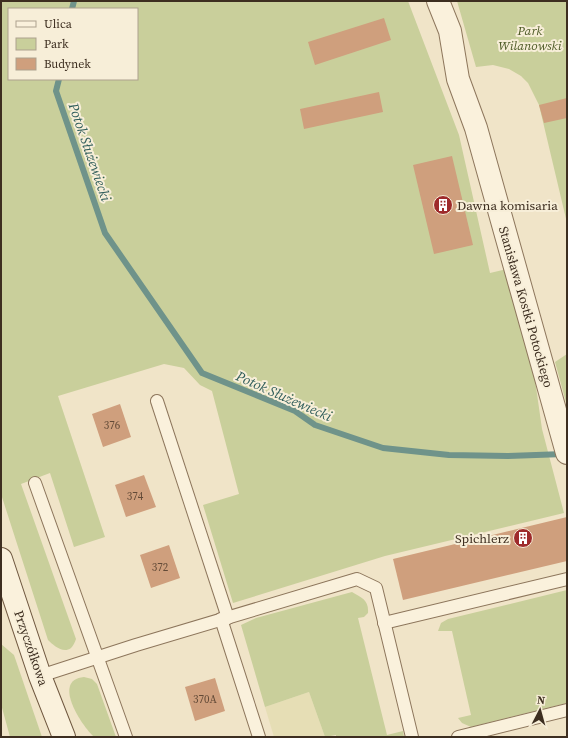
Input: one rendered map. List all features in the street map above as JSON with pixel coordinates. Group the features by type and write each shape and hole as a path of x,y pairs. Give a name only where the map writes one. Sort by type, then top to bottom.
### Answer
{"street":[{"name":"Stanisława Kostki Potockiego","path":"438,1 450,31 458,79 476,128 564,444"},
{"name":"Przyczółkowa","path":"1,559 40,676 62,731"}],"lane":[{"path":"157,401 259,737"},
{"path":"35,483 126,737"},
{"path":"40,676 224,618 358,579 376,588 412,737"},
{"path":"384,623 567,579"},
{"path":"458,737 567,710"},
{"path":"62,731 78,737"}],"shaded area":[{"path":"309,692 325,737 274,737 265,707"}],"green space":[{"path":"1,1 408,1 459,135 490,273 507,269 533,366 542,429 564,513 385,556 233,603 203,505 239,494 212,391 200,385 184,368 164,364 58,396 105,537 74,547 50,473 21,484 76,639 74,644 68,650 58,648 48,640 1,494"},
{"name":"Park Wilanowski","path":"457,1 567,1 567,223 539,105 528,83 521,76 509,69 493,65 476,67"},
{"path":"567,354 567,406 555,362"},
{"path":"567,590 567,703 471,727 462,723 458,718 471,715 452,631 438,631 441,623 448,619"},
{"path":"352,592 366,602 368,609 368,613 364,617 358,618 387,735 403,731 404,737 336,737 336,735 325,737 309,692 265,707 241,625 256,618"},
{"path":"1,644 14,655 42,737 10,737 1,704"},
{"path":"84,677 92,679 97,684 116,737 94,737 77,714 69,694 70,686 74,680"}],"building":[{"path":"384,18 391,40 315,65 308,42"},
{"path":"379,92 383,112 304,129 300,109"},
{"path":"567,98 567,118 544,123 539,105"},
{"name":"Dawna komisaria","path":"452,156 473,245 434,254 413,165"},
{"path":"120,404 131,437 103,447 92,414"},
{"path":"144,475 156,507 126,517 115,485"},
{"name":"Spichlerz","path":"567,517 567,561 403,600 393,559"},
{"path":"169,545 180,578 151,588 140,555"},
{"path":"215,678 225,711 195,721 185,687"}],"waterway":[{"name":"Potok Służewiecki","path":"72,8 74,1"},
{"name":"Potok Służewiecki","path":"59,80 56,91 105,233 202,373 295,411 315,425 383,448 449,455 508,456 564,454"}],"place":[{"name":"Dawna komisaria","path":"443,205"},
{"name":"Spichlerz","path":"523,538"}]}
